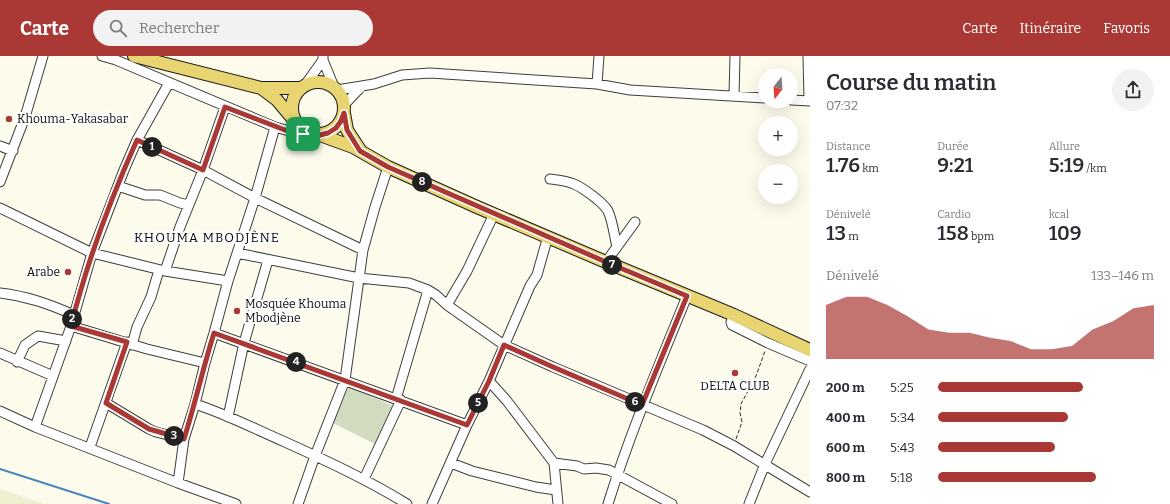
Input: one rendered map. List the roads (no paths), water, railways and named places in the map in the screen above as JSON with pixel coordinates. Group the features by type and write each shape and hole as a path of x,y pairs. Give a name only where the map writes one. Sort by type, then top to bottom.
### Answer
{"main road":[{"path":"134,56 261,88 302,86 312,82 327,83 335,88 342,97 347,130 360,151"},
{"path":"293,119 291,108 293,97 302,86"},
{"path":"261,88 277,100 297,125 303,130 344,143 388,167 606,262 734,315 810,350"},
{"path":"315,134 328,133 336,128 341,121 344,109"}],"street":[{"path":"0,182 25,117 43,56"},
{"path":"102,56 116,60 275,127 296,133 315,134"},
{"path":"597,84 599,56"},
{"path":"734,96 735,56"},
{"path":"798,100 810,101 808,56"},
{"path":"323,58 335,88 362,86 382,82 402,75 430,73 597,84 630,90 758,98"},
{"path":"302,86 323,58"},
{"path":"35,427 71,326 92,252 137,140 169,83"},
{"path":"344,109 362,86"},
{"path":"90,447 129,344 151,297 203,170 225,107"},
{"path":"178,483 184,439 195,404 228,281 255,198 275,127"},
{"path":"137,140 203,170 255,198 363,250"},
{"path":"0,146 13,151"},
{"path":"298,504 345,380 363,250 388,167"},
{"path":"550,179 574,184 604,206 608,211 612,223 616,247"},
{"path":"118,186 145,195 160,195 189,205"},
{"path":"0,208 92,252 162,270 228,281"},
{"path":"447,305 467,271 494,214"},
{"path":"606,262 635,222"},
{"path":"432,504 537,275 548,236"},
{"path":"237,253 359,278 404,282 428,290 504,345 682,421 734,446 810,492"},
{"path":"228,417 244,344 268,260"},
{"path":"364,480 399,399 428,290"},
{"path":"0,293 37,300 74,315"},
{"path":"608,504 617,473 642,405 687,296"},
{"path":"734,315 731,322 732,325 768,343 810,361"},
{"path":"71,326 129,344 205,363"},
{"path":"214,333 467,425"},
{"path":"17,362 25,345 38,336 66,341"},
{"path":"0,353 17,362 53,376"},
{"path":"749,504 765,464 810,369"},
{"path":"489,381 507,401 554,463 558,504"},
{"path":"106,403 149,429 184,439"},
{"path":"195,404 315,456 364,480 407,504"},
{"path":"0,411 35,427 236,504"},
{"path":"451,463 472,472 536,487 556,490"},
{"path":"554,463 577,466 584,469 596,468 610,470 672,504"}],"waterway":[{"path":"0,469 109,504"}],"place":[{"name":"Khouma-Yakasabar","path":"9,119"},
{"name":"Arabe","path":"68,272"},
{"name":"Mosquée Khouma Mbodjène","path":"237,311"},
{"name":"DELTA CLUB","path":"735,373"}],"district":[{"name":"KHOUMA MBODJÈNE","path":"207,237"}]}
